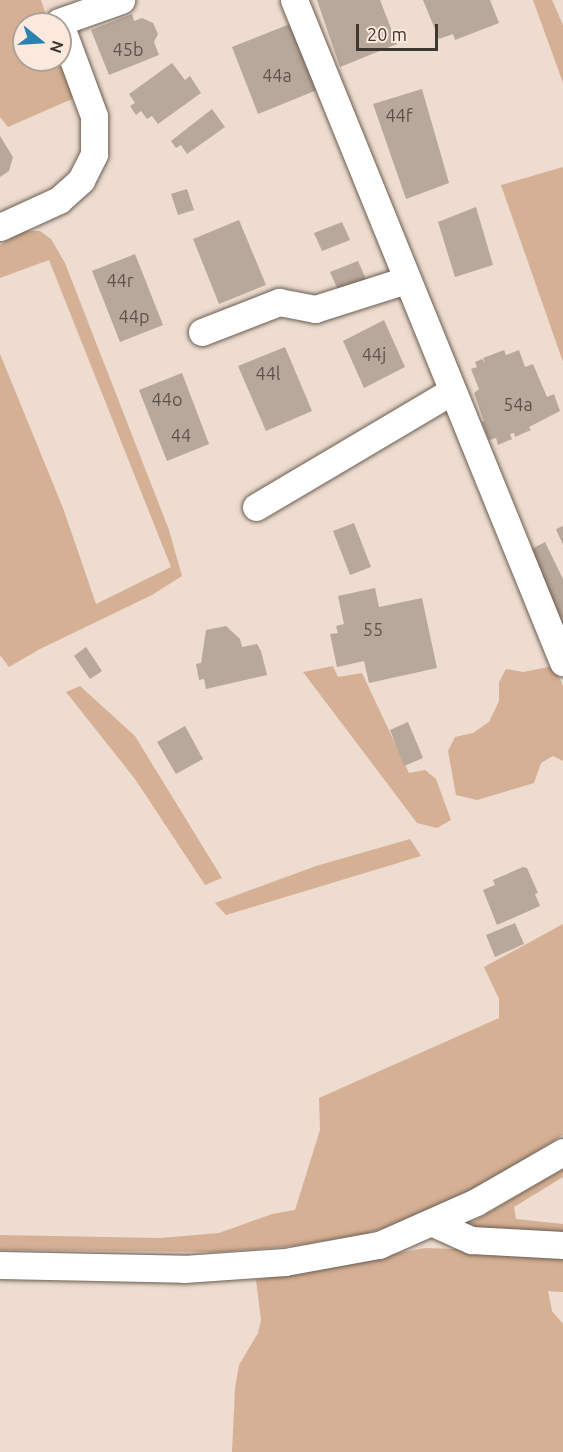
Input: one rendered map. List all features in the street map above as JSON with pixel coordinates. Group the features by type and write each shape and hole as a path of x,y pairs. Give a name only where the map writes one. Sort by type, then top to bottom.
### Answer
{"street":[{"path":"72,13 121,0"},
{"path":"294,0 563,662"},
{"path":"0,227 59,200 81,180 94,154 94,116 72,56"},
{"path":"202,332 279,302 315,309 406,280"},
{"path":"256,507 452,390"},
{"path":"0,1265 184,1269 285,1262 379,1245 476,1203 563,1152"},
{"path":"433,1223 471,1240 525,1241 563,1245"}],"shaded area":[{"path":"0,0 41,0 45,12 12,12 12,72 65,72 72,89 72,99 8,127 0,117"},
{"path":"533,0 552,0 563,25 563,83"},
{"path":"563,167 563,362 501,185"},
{"path":"24,231 40,231 51,239 65,263 169,530 182,576 152,595 40,649 9,667 0,655 0,354 63,508 96,604 171,567 49,260 0,278 0,245"},
{"path":"333,666 338,677 362,673 409,773 425,770 436,779 451,820 437,828 417,823 303,672"},
{"path":"554,666 563,686 563,761 553,756 541,763 534,783 477,800 456,795 448,751 455,737 473,733 489,722 499,701 499,682 506,669 523,672"},
{"path":"80,686 135,736 222,878 205,885 135,779 66,692"},
{"path":"410,839 421,856 226,915 215,903 316,866"},
{"path":"563,924 563,1135 468,1194 422,1216 365,1234 293,1246 220,1252 0,1250 0,1235 160,1238 219,1233 272,1214 295,1210 320,1130 319,1098 499,1018 499,999 484,967"},
{"path":"563,1169 563,1177 514,1207 516,1219 563,1224 563,1235 472,1230 467,1225"},
{"path":"425,1248 563,1253 563,1292 548,1291 552,1311 563,1324 563,1452 232,1452 235,1388 239,1365 258,1333 261,1320 256,1280"}],"building":[{"path":"317,0 380,0 397,44 340,67"},
{"path":"423,0 490,0 499,23 455,40 453,34 439,39"},
{"path":"132,14 134,21 142,18 153,23 158,34 154,42 159,55 109,75 91,30"},
{"path":"290,24 317,90 258,114 232,47"},
{"path":"172,63 185,80 190,76 201,93 158,124 152,116 147,119 141,111 136,115 130,106 135,103 129,94"},
{"path":"422,89 449,183 406,199 373,104"},
{"path":"212,109 225,127 187,154 181,145 176,148 171,141"},
{"path":"0,136 13,157 9,171 0,177"},
{"path":"187,189 194,210 178,215 171,194"},
{"path":"476,207 493,265 455,277 438,222"},
{"path":"239,220 266,285 219,304 193,239"},
{"path":"342,222 350,240 322,251 314,233"},
{"path":"135,254 163,325 120,342 92,271"},
{"path":"358,261 366,279 338,290 330,272"},
{"path":"384,320 405,367 364,388 343,341"},
{"path":"285,347 312,411 266,431 238,366"},
{"path":"504,350 506,355 519,350 525,367 533,364 547,397 554,394 560,411 529,427 531,430 515,437 514,433 510,434 512,439 498,445 496,438 489,440 482,422 484,421 474,393 479,389 471,369 477,367 475,362 482,359 485,363 483,358"},
{"path":"182,373 209,444 167,461 139,390"},
{"path":"354,523 371,567 350,575 333,531"},
{"path":"563,526 563,545 556,529"},
{"path":"545,542 563,579 563,633 522,554"},
{"path":"375,588 379,607 422,598 437,668 369,683 364,661 337,667 330,634 338,633 336,626 344,624 338,596"},
{"path":"226,626 240,639 242,647 257,644 267,675 206,689 204,679 199,680 196,664 201,663 206,630"},
{"path":"86,647 102,671 90,679 74,656"},
{"path":"408,722 423,758 404,766 390,730"},
{"path":"185,726 203,759 176,774 157,742"},
{"path":"523,867 527,868 538,893 535,894 540,906 497,925 483,890 495,885 493,880"},
{"path":"515,923 524,944 495,957 486,935"}]}
